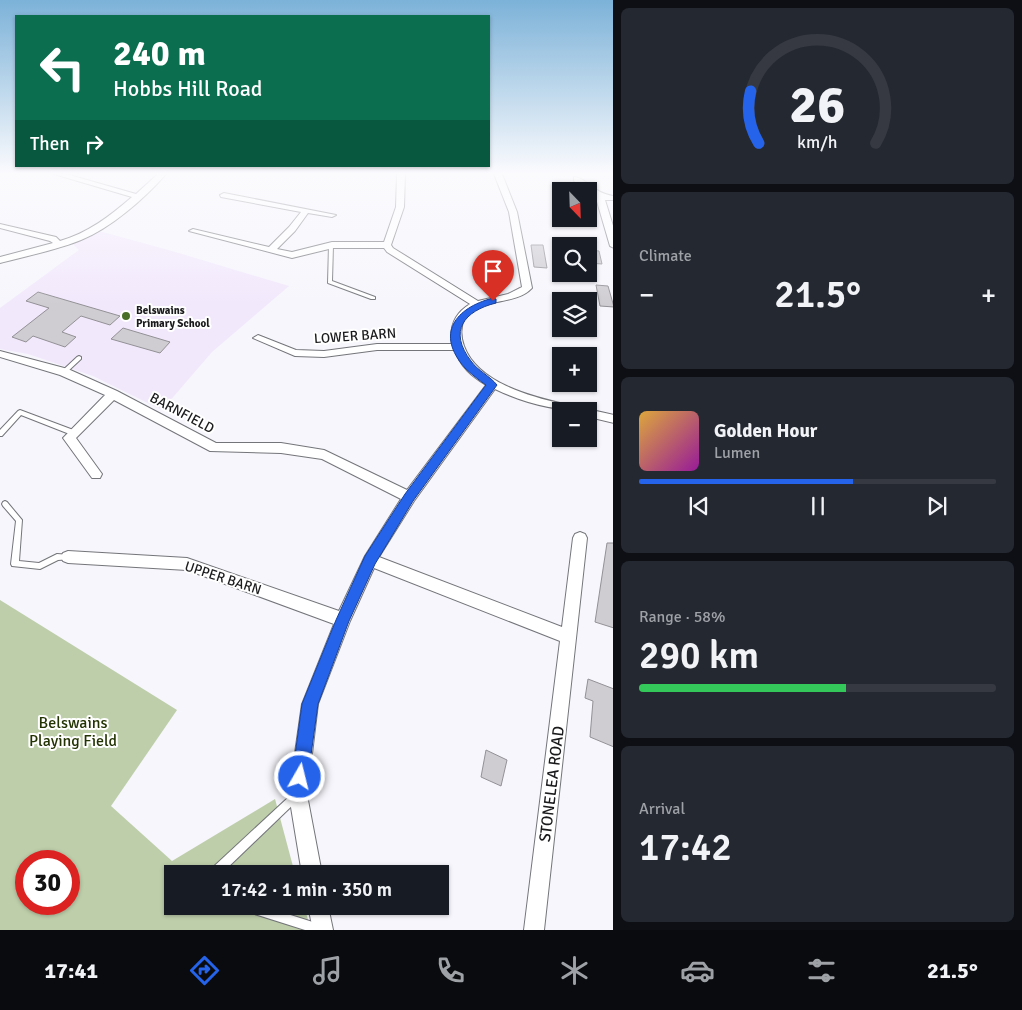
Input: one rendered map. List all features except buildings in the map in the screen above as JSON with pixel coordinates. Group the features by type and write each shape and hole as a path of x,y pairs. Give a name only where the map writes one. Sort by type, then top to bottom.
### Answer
{"street":[{"path":"0,260 22,252 79,238 98,228 111,217"},
{"path":"271,250 292,229 300,217"},
{"path":"387,245 396,217"},
{"path":"514,217 527,288 518,295 478,305 462,316 456,330 458,348 468,365 492,385 516,395 552,404"},
{"path":"605,217 613,246"},
{"path":"0,226 53,239 58,244"},
{"path":"193,231 292,254 331,246 387,245"},
{"path":"387,245 390,250 478,305"},
{"name":"LOWER BARN","path":"258,338 295,353 324,354 376,347 458,348"},
{"name":"BARNFIELD","path":"0,354 64,372 113,394 214,448 281,448 324,455 409,497"},
{"path":"310,865 298,795 310,704 342,620 370,560 409,497 492,385"},
{"path":"96,474 69,438 113,394"},
{"path":"597,415 613,419"},
{"name":"STONELEA ROAD","path":"534,930 580,538"},
{"name":"UPPER BARN","path":"68,557 187,564 342,620"},
{"path":"370,560 569,638"},
{"path":"320,915 323,930"}],"lane":[{"path":"331,246 330,282 373,298"},
{"path":"64,372 78,358"},
{"path":"0,434 20,412 74,434"},
{"path":"5,504 19,520 15,564 40,566 58,557 68,557"},
{"path":"224,865 298,795"},
{"path":"274,915 323,930"}],"shaded area":[{"name":"Belswains Primary School","path":"99,231 289,286 212,352 162,410 93,376 28,354 0,349 0,308 79,250 73,244"}],"green space":[{"name":"Belswains Playing Field","path":"0,600 177,710 111,806 172,861 275,799 293,865 164,865 164,915 307,915 311,930 0,930"}],"place":[{"name":"Belswains Primary School","path":"126,316"}],"route":[{"path":"300,777 310,704 342,620 370,560 409,497 492,385 468,365 458,348 456,330 462,316 478,305 493,301"}]}
